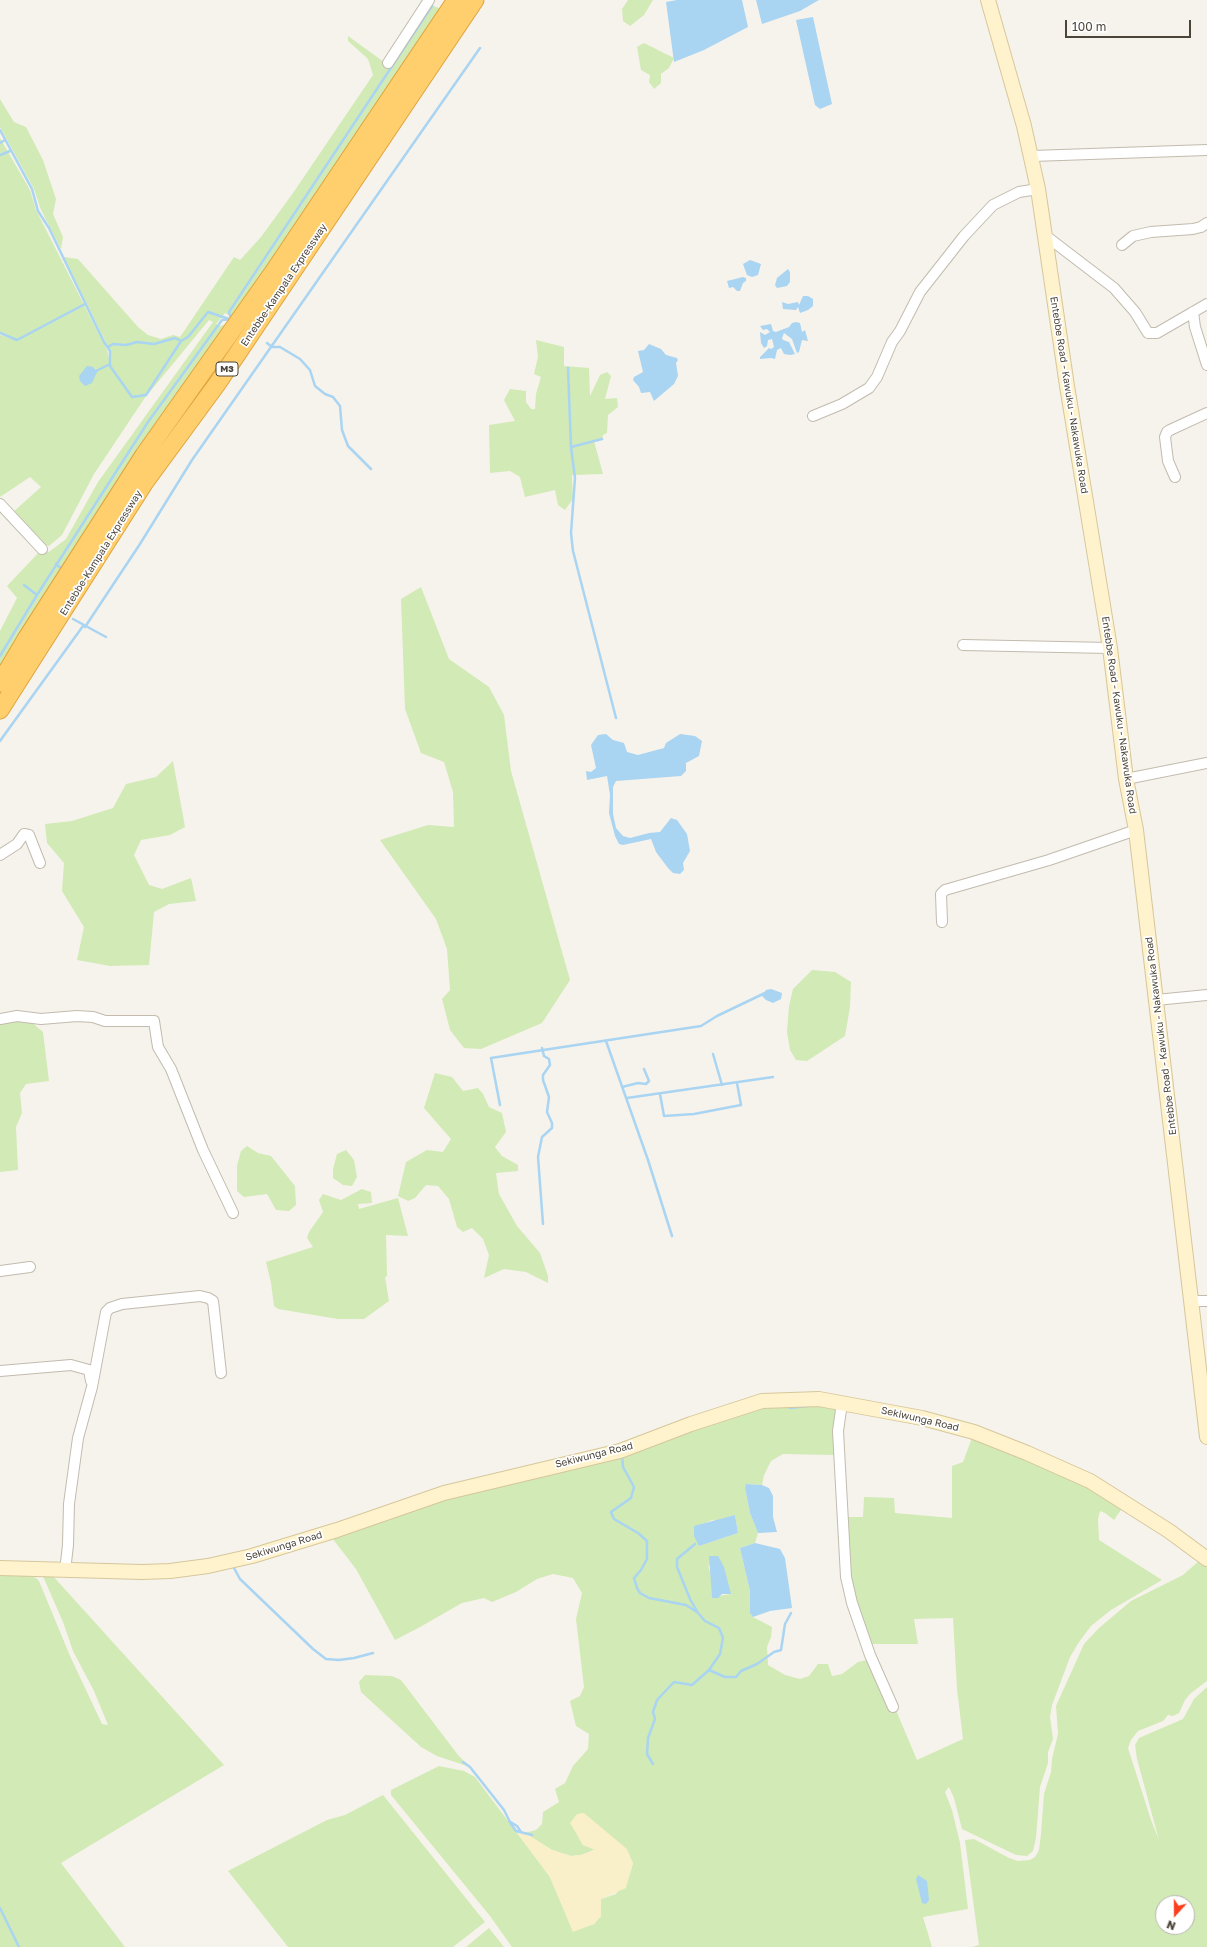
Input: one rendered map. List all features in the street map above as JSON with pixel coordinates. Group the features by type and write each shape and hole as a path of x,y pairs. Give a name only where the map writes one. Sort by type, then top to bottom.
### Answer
{"highway":[{"name":"Entebbe-Kampala Expressway","path":"0,683 26,639 141,460 274,271 456,0"},
{"name":"Entebbe-Kampala Expressway","path":"0,710 145,482 226,371 475,0"}],"main road":[{"name":"Entebbe Road - Kawuku - Nakawuka Road","path":"988,0 1032,156 1046,236 1067,386 1110,648 1126,779 1136,830 1207,1437"},
{"name":"Sekiwunga Road","path":"0,1568 65,1571 170,1572 208,1566 252,1556 337,1530 444,1493 620,1451 691,1424 762,1401 819,1399 922,1418 974,1432 1027,1453 1090,1482 1169,1531 1207,1559"}],"street":[{"path":"388,63 426,1"},
{"path":"1032,156 1207,150"},
{"path":"813,416 836,407 869,388 877,377 892,342 900,331 920,292 964,236 993,205 1020,192 1038,189"},
{"path":"1122,245 1133,236 1151,232 1193,229 1201,227 1207,223"},
{"path":"1046,236 1114,288 1135,312 1148,333 1157,333 1207,304"},
{"path":"1193,312 1195,327 1207,365"},
{"path":"1175,477 1168,461 1165,437 1167,432 1207,413"},
{"path":"0,504 3,516 42,549"},
{"path":"963,645 1110,648"},
{"path":"1126,779 1207,763"},
{"path":"942,922 941,894 945,890 1049,860 1136,830"},
{"path":"0,855 17,844 24,834 29,835 40,863"},
{"path":"1156,1000 1207,995"},
{"path":"0,1019 17,1016 41,1019 77,1016 105,1021 154,1020 158,1047 171,1068 203,1150 233,1213"},
{"path":"0,1271 30,1267"},
{"path":"65,1571 68,1545 69,1504 78,1438 92,1387 106,1312 110,1308 122,1304 200,1296 208,1298 213,1301 222,1373"},
{"path":"1192,1301 1207,1301"},
{"path":"0,1370 70,1365 82,1367 89,1370 92,1387"},
{"path":"842,1403 838,1431 846,1577 852,1603 870,1655 893,1707"}],"green space":[{"path":"628,0 653,0 644,15 630,26 623,21 622,9"},
{"path":"429,4 441,9 234,318 225,313 216,324 220,326 231,323 0,671 0,631 17,598 7,586 42,549 49,552 66,539 98,482 213,322 209,320 144,399 94,474 62,535 49,546 42,544 12,513 41,487 30,477 0,497 0,335 14,339 0,332 0,138 30,190 36,210 107,350 109,358 110,351 64,257 78,259 138,327 148,335 161,339 173,335 180,337 234,257 240,260 261,237 293,193 373,75 368,59 348,41 348,36 384,62"},
{"path":"644,43 674,58 669,68 661,74 661,83 654,89 649,82 650,75 641,70 637,47"},
{"path":"0,99 14,122 26,127 43,160 56,199 53,214 63,237 61,249 41,210 34,189 0,127"},
{"path":"536,340 564,347 564,366 589,368 590,396 600,375 607,372 611,376 605,399 617,398 618,407 608,415 607,433 603,435 602,439 594,441 603,474 572,475 573,499 565,510 558,505 555,490 525,497 520,477 510,471 490,473 489,425 515,421 504,400 510,389 526,391 526,402 531,409 535,409 536,394 541,377 534,374 538,357"},
{"path":"421,587 449,659 489,687 504,715 511,771 570,980 542,1023 481,1049 464,1048 450,1030 442,999 450,990 447,949 436,919 380,840 428,825 454,827 453,792 444,762 421,753 405,709 401,599"},
{"path":"173,761 185,827 170,835 141,840 134,855 149,885 162,889 191,878 196,901 169,904 154,912 149,965 110,966 77,960 84,927 62,891 64,863 47,843 45,824 72,821 113,808 126,784 156,777"},
{"path":"812,970 835,972 851,982 850,1007 845,1036 807,1061 796,1060 790,1050 787,1032 789,1006 793,989"},
{"path":"29,1020 43,1032 49,1081 26,1084 20,1093 22,1113 16,1127 18,1170 0,1172 0,1023"},
{"path":"435,1073 452,1077 463,1091 478,1088 483,1094 489,1107 502,1113 506,1132 495,1147 502,1156 518,1165 518,1171 496,1173 499,1194 517,1226 540,1253 548,1276 548,1283 526,1272 504,1269 484,1278 489,1255 483,1239 472,1228 463,1232 457,1227 449,1199 438,1186 426,1185 415,1198 408,1201 398,1196 406,1162 427,1150 443,1152 451,1139 424,1108"},
{"path":"247,1146 258,1153 271,1156 295,1186 296,1205 289,1211 276,1210 267,1194 244,1197 237,1191 237,1166 241,1151"},
{"path":"346,1150 354,1160 357,1177 352,1186 343,1185 333,1178 333,1169 337,1154"},
{"path":"362,1189 371,1192 372,1203 358,1204 359,1209 398,1198 408,1236 386,1235 387,1276 385,1277 389,1301 364,1319 338,1319 278,1309 274,1306 266,1262 313,1247 307,1238 309,1232 323,1212 319,1200 323,1194 341,1200"},
{"path":"838,1405 834,1426 834,1455 783,1454 771,1461 764,1475 762,1485 747,1484 745,1488 750,1513 758,1533 755,1543 740,1548 750,1591 750,1613 753,1617 772,1627 771,1637 767,1647 768,1665 785,1675 800,1679 809,1676 818,1664 828,1664 832,1676 842,1674 858,1662 867,1660 895,1708 917,1760 963,1739 957,1689 953,1618 914,1619 918,1644 872,1644 850,1582 845,1517 863,1517 864,1497 894,1498 895,1513 952,1518 952,1466 963,1462 973,1435 1091,1485 1123,1507 1114,1520 1100,1511 1098,1519 1099,1540 1162,1580 1111,1610 1091,1626 1070,1657 1052,1705 1050,1717 1053,1739 1048,1752 1048,1763 1040,1787 1036,1838 1033,1851 1027,1856 1016,1855 962,1829 954,1798 949,1787 945,1792 952,1810 960,1843 968,1909 923,1917 932,1947 512,1947 490,1916 391,1795 391,1790 439,1766 464,1771 475,1777 550,1877 573,1931 594,1924 601,1916 601,1899 616,1894 630,1874 633,1863 578,1836 583,1845 596,1849 581,1855 571,1856 552,1850 525,1833 536,1830 542,1824 543,1812 559,1802 555,1789 565,1783 573,1766 588,1749 589,1734 576,1726 570,1701 580,1696 584,1687 576,1619 582,1593 573,1578 553,1574 537,1579 516,1592 492,1602 484,1598 462,1603 395,1640 356,1569 332,1538 431,1503 757,1407","holes":["735,1515 738,1533 699,1546 701,1525 712,1520 716,1521","708,1564 731,1594 712,1597 711,1576"]},
{"path":"1200,1560 1207,1565 1207,1681 1191,1693 1185,1700 1179,1713 1173,1716 1168,1715 1163,1721 1138,1731 1131,1740 1128,1748 1159,1840 1137,1759 1135,1745 1139,1738 1183,1719 1194,1699 1207,1687 1207,1947 972,1947 979,1945 965,1840 974,1839 1009,1858 1018,1861 1030,1860 1035,1857 1039,1850 1044,1794 1051,1772 1052,1759 1058,1734 1056,1706 1084,1644 1099,1628 1131,1601 1183,1575"},
{"path":"0,1574 25,1574 36,1578 39,1581 70,1656 102,1724 108,1725 94,1691 73,1651 63,1622 42,1574 52,1575 224,1765 61,1863 125,1947 0,1947"},
{"path":"365,1675 392,1676 401,1680 458,1755 470,1767 437,1756 421,1747 361,1692 359,1682"},
{"path":"383,1795 485,1922 453,1947 288,1947 228,1871 327,1820 345,1815"},
{"path":"489,1928 504,1947 466,1947"}],"sand":[{"path":"584,1813 627,1849 633,1863 626,1888 601,1899 601,1916 594,1924 573,1932 550,1877 518,1834 525,1833 552,1850 571,1856 581,1855 595,1850 583,1845 570,1823 577,1814"}],"water":[{"path":"677,0 742,0 748,27 704,50 674,62 666,2"},
{"path":"756,0 819,0 800,11 762,24"},
{"path":"813,17 832,104 820,109 815,105 796,20"},
{"path":"750,260 761,264 758,275 752,277 747,275 743,264"},
{"path":"788,269 790,272 790,282 787,286 777,288 775,285 777,278"},
{"path":"743,277 746,278 746,281 743,283 740,291 737,291 733,287 729,288 727,281"},
{"path":"803,296 808,296 813,299 813,306 808,310 800,313 798,307 796,310 783,309 782,302 788,304 798,302 799,305"},
{"path":"792,323 800,323 802,332 805,330 808,341 802,340 799,352 797,353 792,339 784,333 782,338 783,340 789,342 795,354 784,354 781,348 777,350 775,359 760,359 760,357 769,348 771,349 774,347 772,339 768,340 767,346 764,348 761,343 760,332 765,335 770,332 767,329 763,330 760,326 771,324 773,331 776,332 789,327"},
{"path":"649,344 661,349 666,355 677,358 678,360 676,363 678,376 674,384 654,401 650,392 641,393 639,387 633,380 634,377 643,372 638,351 644,350"},
{"path":"87,366 93,367 97,372 92,383 85,386 80,381 79,376"},
{"path":"606,734 613,740 624,743 627,752 638,755 664,748 666,743 680,734 695,736 702,741 699,756 686,763 686,771 681,776 616,781 613,787 613,814 616,828 623,836 630,838 660,832 671,818 677,820 687,834 690,851 683,863 684,870 680,874 673,873 668,868 656,852 651,839 623,845 619,844 615,836 609,813 610,795 607,776 587,780 586,771 591,772 596,768 591,745 598,735"},
{"path":"771,989 782,993 781,999 773,1003 766,1000 762,996 766,990"},
{"path":"746,1484 762,1485 769,1488 773,1496 773,1517 777,1532 758,1533 750,1513 745,1488"},
{"path":"735,1515 738,1533 699,1546 694,1536 694,1526"},
{"path":"755,1543 780,1549 785,1558 792,1608 770,1611 753,1617 750,1613 750,1591 740,1548"},
{"path":"709,1556 718,1556 724,1567 731,1594 722,1594 718,1598 712,1598"},
{"path":"918,1875 927,1881 929,1900 926,1904 922,1903 916,1879"}],"waterway":[{"path":"231,319 229,312 432,6"},
{"path":"85,627 140,544 192,460 480,48"},
{"path":"0,130 32,189 38,211 49,228 104,342 110,351 110,366 132,397 146,395 181,341"},
{"path":"0,143 5,140"},
{"path":"0,155 10,151"},
{"path":"0,333 17,340 85,304"},
{"path":"108,347 113,344 126,345 137,342 154,344 175,338 181,341 188,337 208,312 229,319"},
{"path":"0,656 37,595 148,422 222,320 231,319"},
{"path":"267,343 272,347 280,347 300,359 310,370 315,386 325,394 333,397 340,406 342,430 348,446 371,469"},
{"path":"96,371 110,364"},
{"path":"568,368 571,447 575,478 571,533 573,551 616,718"},
{"path":"571,447 602,439"},
{"path":"56,564 63,570"},
{"path":"24,585 37,595"},
{"path":"73,619 106,637"},
{"path":"0,741 83,626"},
{"path":"500,1105 491,1058 701,1026 717,1016 765,993"},
{"path":"606,1041 648,1160 672,1236"},
{"path":"542,1048 544,1056 549,1059 550,1065 543,1075 543,1080 549,1097 547,1112 552,1123 552,1128 542,1137 538,1157 543,1224"},
{"path":"713,1054 722,1085"},
{"path":"622,1087 638,1083 646,1084 649,1081 644,1069"},
{"path":"627,1098 773,1077"},
{"path":"660,1094 664,1116 694,1114 741,1105 737,1083"},
{"path":"790,1408 808,1406"},
{"path":"622,1455 623,1467 634,1487 631,1498 611,1512 614,1519 638,1533 647,1541 647,1559 641,1570 634,1578 637,1588 640,1593 649,1598 686,1605 697,1612"},
{"path":"653,1764 647,1754 648,1738 655,1719 653,1712 657,1700 674,1682 692,1685 709,1670 720,1654 723,1638 719,1628 705,1621 698,1613 690,1599 677,1567 677,1559 695,1544"},
{"path":"234,1568 240,1579 313,1649 326,1659 339,1660 373,1653"},
{"path":"709,1670 725,1677 736,1677 741,1671 757,1664 774,1652 781,1650 785,1624 791,1613"},
{"path":"463,1762 470,1767 504,1810 516,1831 532,1835"},
{"path":"509,1821 517,1826 521,1832"},
{"path":"0,1908 19,1947"}]}
